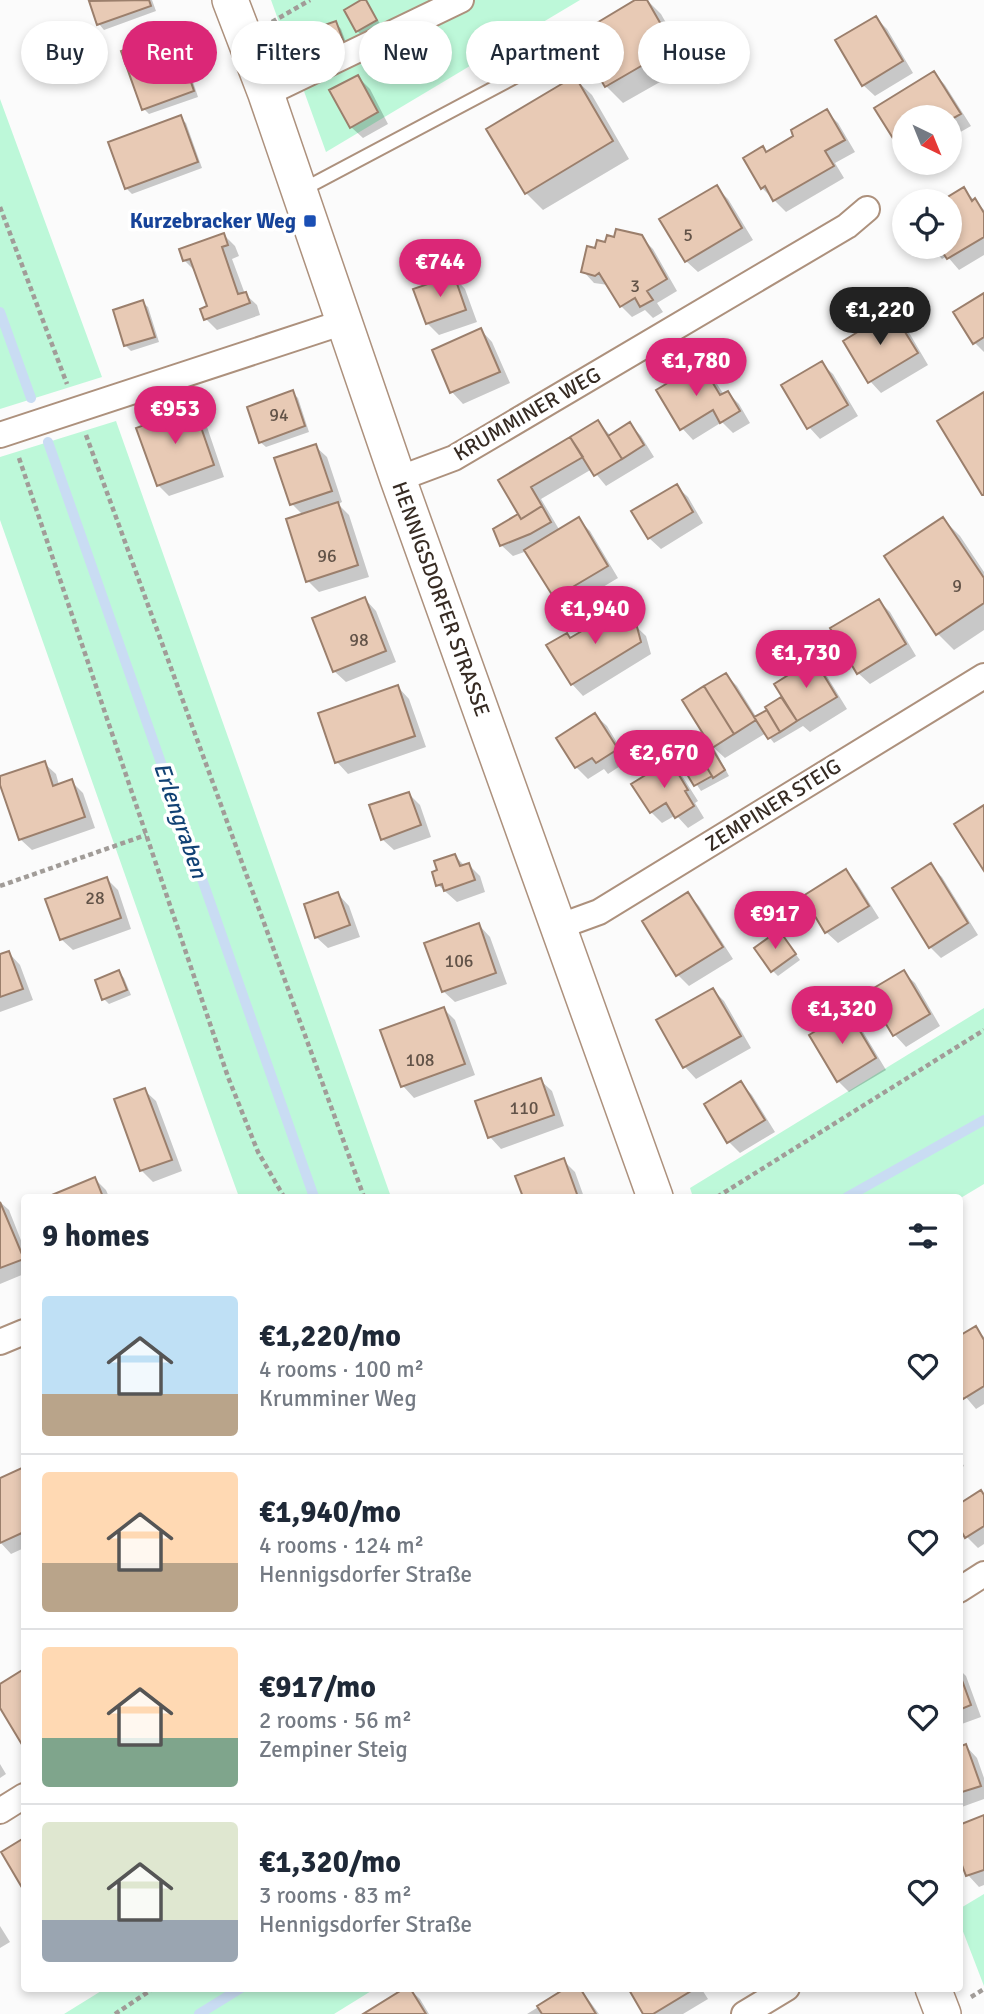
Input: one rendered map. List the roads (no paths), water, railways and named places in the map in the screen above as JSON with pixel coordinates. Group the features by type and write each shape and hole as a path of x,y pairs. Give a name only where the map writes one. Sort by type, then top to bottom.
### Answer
{"main road":[{"name":"HENNIGSDORFER STRASSE","path":"230,0 266,94 398,480 654,1194"},
{"path":"935,1992 943,2014"}],"street":[{"path":"266,94 461,0"},
{"name":"KRUMMINER WEG","path":"398,480 464,452 847,226 867,209"},
{"path":"5,433 344,322"},
{"name":"ZEMPINER STEIG","path":"558,927 600,912 984,676"},
{"path":"0,1342 21,1333"},
{"path":"963,1587 984,1574"},
{"path":"0,1811 21,1798"},
{"path":"744,2014 780,1992"}],"lane":[{"path":"299,191 502,84"}],"waterway":[{"name":"Erlengraben","path":"0,312 31,398"},
{"name":"Erlengraben","path":"48,442 313,1194"},
{"path":"852,1194 984,1120"},
{"name":"Erlengraben","path":"199,2014 235,1992"}],"place":[{"name":"Kurzebracker Weg","path":"310,221"}]}
